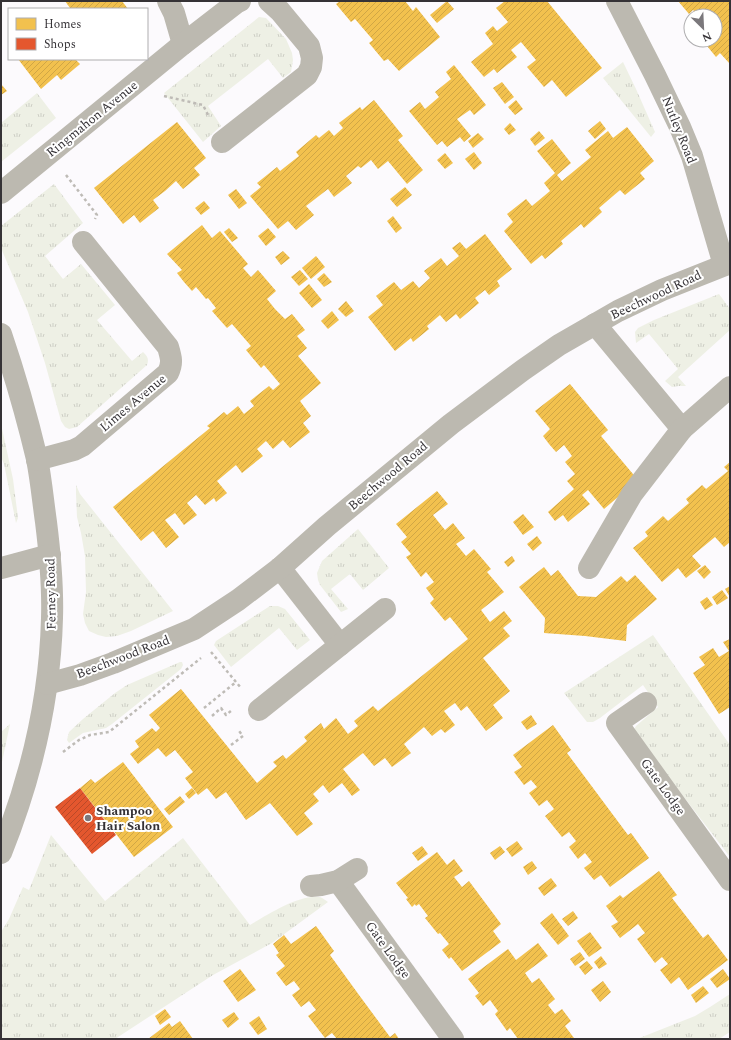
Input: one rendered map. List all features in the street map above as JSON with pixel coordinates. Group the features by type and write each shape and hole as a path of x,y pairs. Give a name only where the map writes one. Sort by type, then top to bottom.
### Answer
{"street":[{"path":"168,1 174,12 183,44"},
{"name":"Ringmahon Avenue","path":"1,193 183,44 240,1"},
{"path":"222,142 307,75 311,67 312,58 309,46 280,10 269,1"},
{"name":"Nutley Road","path":"617,1 655,74 682,131 692,156 727,264"},
{"name":"Limes Avenue","path":"37,460 74,450 82,446 168,373 172,366 168,347 83,242"},
{"name":"Beechwood Road","path":"47,684 80,675 113,663 194,629 238,600 280,568 328,526 451,424 559,345 628,306 662,290 727,264"},
{"path":"595,324 682,430"},
{"name":"Ferney Road","path":"1,334 24,407 37,460 50,555 52,587 52,619 47,684 37,743 20,802 1,853"},
{"path":"589,568 632,494 682,430 730,387"},
{"path":"1,568 50,555"},
{"path":"280,568 340,645"},
{"path":"259,710 385,609"},
{"name":"Gate Lodge","path":"646,703 618,723 730,880"},
{"path":"311,886 338,881 357,869"},
{"name":"Gate Lodge","path":"338,881 453,1039"}],"path":[{"path":"163,95 203,105 222,142"},
{"path":"62,170 97,215 83,242"},
{"path":"194,629 259,710"},
{"path":"61,753 79,740 99,733 109,732 210,650"},
{"path":"204,708 236,682"}],"green space":[{"path":"259,17 266,18 286,39 292,53 293,60 291,72 283,78 268,59 208,106 221,126 203,142 164,93"},
{"path":"623,62 655,132 651,137 603,78"},
{"path":"37,93 56,118 1,162 1,123"},
{"path":"54,184 83,223 45,256 63,279 81,264 115,305 97,320 132,361 143,352 148,360 147,365 77,427 69,429 65,427 61,421 45,363 28,312 1,248 1,226"},
{"path":"719,294 730,309 730,330 678,377 686,386 672,387 665,381 678,369 649,334 636,343 635,332 638,328 654,320"},
{"path":"1,424 13,479 18,518 16,523 4,464 1,457"},
{"path":"76,485 80,494 173,611 117,636 106,637 89,631 83,614 86,592 85,556 77,517"},
{"path":"358,529 389,568 363,590 350,574 331,589 348,609 341,612 320,585 317,573 322,561"},
{"path":"270,606 278,606 285,609 310,640 297,650 279,628 231,667 214,645 216,641"},
{"path":"653,635 730,745 730,857 633,731 636,726 658,707 643,685 593,722 587,722 564,693"},
{"path":"182,662 183,665 181,669 112,724 106,728 83,733 69,743 67,740 69,732 115,693 127,685"},
{"path":"10,724 2,762 1,765 1,732"},
{"path":"51,835 105,901 183,838 250,925 284,906 303,899 320,897 328,902 272,943 213,975 115,1039 1,1039 1,932 9,919 23,887 29,890"},
{"path":"730,994 730,1032 719,1039 637,1039 695,1016"}],"building: Homes":[{"path":"65,1 122,1 127,8 70,8"},
{"path":"340,1 405,1 413,11 416,7 440,37 399,71 388,59 384,61 369,43 373,40 355,19 351,22 336,4"},
{"path":"447,1 454,9 437,23 430,15"},
{"path":"505,1 547,1 602,68 566,97 552,80 544,87 527,67 536,60 521,42 511,50 517,57 497,73 494,69 484,77 471,62 493,44 485,33 493,26 497,31 508,22 496,8"},
{"path":"678,1 730,1 730,64 720,53 716,57 709,48 723,48 723,8 684,8"},
{"path":"19,60 76,60 80,64 61,80 57,75 41,89"},
{"path":"454,65 486,105 474,115 470,110 457,119 471,136 464,142 460,137 447,147 442,141 437,145 409,111 420,102 425,109 439,97 435,92 451,79 446,72"},
{"path":"502,82 514,97 505,104 493,88"},
{"path":"1,84 7,91 1,95"},
{"path":"374,100 403,136 398,140 423,170 407,184 388,161 378,169 371,160 361,168 358,166 346,176 352,183 334,197 328,189 306,206 314,215 296,230 288,221 278,229 250,196 261,187 257,183 277,167 280,171 299,156 296,152 316,135 319,138 329,130 334,136 343,128 339,123 360,107 362,110"},
{"path":"516,100 523,109 515,115 508,107"},
{"path":"600,121 606,129 595,139 588,131"},
{"path":"177,122 206,158 194,168 200,175 183,189 176,181 153,200 159,208 140,223 134,215 123,224 94,188"},
{"path":"510,123 516,130 509,135 504,129"},
{"path":"627,127 654,161 640,173 645,179 625,195 620,190 599,208 602,212 584,228 581,224 561,241 563,244 545,259 542,255 531,264 504,231 513,222 507,214 526,199 532,206 550,191 544,183 555,173 537,151 552,139 571,163 557,175 562,181 591,157 585,150 608,131 613,138"},
{"path":"539,131 545,138 535,146 530,139"},
{"path":"478,133 484,139 473,148 468,141"},
{"path":"474,152 482,163 474,170 465,159"},
{"path":"445,153 453,163 445,169 437,160"},
{"path":"405,187 412,195 397,207 390,199"},
{"path":"236,189 247,203 239,209 228,195"},
{"path":"204,201 210,208 201,215 195,208"},
{"path":"393,216 402,228 396,233 387,221"},
{"path":"202,225 212,238 220,231 248,264 243,268 251,277 258,270 276,291 267,299 285,319 292,314 305,330 297,336 307,348 298,356 321,383 300,401 311,416 303,423 310,432 290,448 283,440 273,449 266,441 257,449 263,456 242,473 236,465 217,481 227,493 216,502 214,498 205,505 196,495 187,503 197,515 184,525 175,513 165,520 179,537 166,548 153,531 141,541 113,507 210,428 207,426 224,412 227,415 238,406 244,414 254,406 250,401 269,386 273,390 280,384 264,365 261,368 246,350 251,346 232,324 227,328 212,311 216,308 208,298 206,299 196,287 192,291 184,282 177,273 182,270 167,254"},
{"path":"229,228 238,238 232,242 224,232"},
{"path":"268,228 276,237 266,246 258,236"},
{"path":"485,234 512,269 497,281 500,286 489,295 485,290 475,298 479,303 460,319 456,314 446,322 440,315 427,326 429,329 413,342 411,338 395,351 368,317 383,305 376,296 394,282 401,290 413,281 419,288 430,278 424,271 441,258 447,266 459,256 452,248 460,242 466,249"},
{"path":"283,251 290,258 281,265 275,257"},
{"path":"316,256 325,267 311,279 302,268"},
{"path":"300,270 308,279 299,286 291,277"},
{"path":"324,273 332,282 324,287 317,279"},
{"path":"309,284 322,300 312,308 299,293"},
{"path":"346,301 354,311 346,317 338,309"},
{"path":"332,311 339,320 328,329 321,321"},
{"path":"570,384 608,430 601,436 638,480 604,509 588,490 582,495 590,504 568,522 563,515 555,521 548,512 574,489 567,481 575,474 565,462 572,456 564,445 556,452 549,444 543,436 550,429 535,411"},
{"path":"730,462 730,542 724,547 715,537 692,556 701,566 686,578 678,568 662,582 633,548 648,536 645,532 663,516 668,521 689,503 686,499 702,485 706,489 728,471 724,467"},
{"path":"437,491 448,504 433,515 445,530 453,523 465,538 456,544 466,556 474,549 491,569 487,572 504,592 481,610 490,622 504,611 512,621 503,628 510,636 483,658 510,691 493,705 503,718 486,731 467,706 461,711 455,703 444,711 455,725 445,733 441,729 432,736 424,727 404,744 411,753 392,767 385,758 374,766 363,753 343,769 360,790 352,796 342,783 329,793 323,785 313,794 319,801 304,813 313,824 297,836 270,803 246,820 226,792 216,799 207,788 198,795 185,778 193,772 175,750 166,757 158,748 138,764 130,754 139,747 135,741 152,728 156,732 160,728 149,715 181,689 257,783 277,766 273,762 283,755 286,759 307,741 304,737 321,723 324,729 336,718 348,734 358,726 354,721 364,713 373,706 378,711 468,639 450,617 445,621 430,603 434,599 426,588 434,582 426,572 421,577 406,557 411,554 401,542 407,537 396,524"},
{"path":"523,514 534,527 523,535 513,522"},
{"path":"537,536 542,543 533,551 527,544"},
{"path":"512,556 515,561 508,567 504,562"},
{"path":"705,565 711,572 704,579 697,571"},
{"path":"544,567 551,576 558,570 578,596 596,597 621,576 627,582 635,575 657,599 627,625 626,641 544,633 545,618 519,587"},
{"path":"730,586 730,597 725,589"},
{"path":"722,590 728,598 717,605 712,597"},
{"path":"707,597 713,605 705,610 700,602"},
{"path":"730,639 730,707 719,714 693,673 705,665 699,657 713,648 719,657 729,651 723,642"},
{"path":"531,715 537,724 527,730 521,722"},
{"path":"553,725 571,750 567,753 628,835 631,833 649,858 610,887 601,875 594,880 584,868 592,862 585,853 578,859 569,847 576,841 569,832 562,837 545,816 554,809 547,800 539,806 529,793 537,787 531,780 524,785 514,772 522,767 513,755"},
{"path":"123,762 173,827 134,857 80,788 91,779 95,783"},
{"path":"192,788 196,793 189,799 185,794"},
{"path":"180,796 185,802 169,815 164,809"},
{"path":"517,841 523,849 512,857 506,849"},
{"path":"422,846 428,854 418,861 412,853"},
{"path":"500,846 505,852 495,860 490,853"},
{"path":"437,852 447,865 454,859 463,871 454,877 462,887 469,881 501,924 493,931 501,942 462,971 451,957 449,959 442,950 449,944 440,933 438,934 425,918 428,916 419,904 416,906 415,904 412,907 406,899 408,898 396,883"},
{"path":"532,861 537,868 528,875 523,867"},
{"path":"659,871 677,895 672,898 703,938 708,934 728,960 688,990 679,977 671,984 660,970 668,964 662,957 655,963 637,939 645,933 638,924 620,938 611,926 618,922 606,906 620,895 623,898"},
{"path":"551,878 557,886 544,896 538,888"},
{"path":"573,911 578,918 568,926 562,919"},
{"path":"552,913 569,936 558,945 540,923"},
{"path":"316,926 334,951 330,955 359,995 390,1037 395,1033 399,1039 337,1039 332,1033 325,1038 308,1016 316,1010 309,1001 301,1007 292,995 300,989 294,981 286,986 276,973 285,966 276,955 279,953 273,944 284,935 291,944"},
{"path":"590,932 602,948 589,957 577,941"},
{"path":"538,943 548,956 525,973 532,983 539,978 555,999 548,1005 555,1014 562,1009 571,1021 565,1026 574,1038 572,1039 518,1039 510,1028 507,1031 495,1014 498,1011 490,1000 483,1006 475,996 479,993 468,979 508,949 516,960"},
{"path":"580,952 585,959 575,966 570,959"},
{"path":"601,956 607,964 599,969 594,962"},
{"path":"587,961 593,968 585,975 579,967"},
{"path":"240,969 256,990 238,1002 223,981"},
{"path":"723,969 730,979 717,988 710,979"},
{"path":"603,981 611,992 600,1002 591,990"},
{"path":"703,986 709,993 696,1003 691,995"},
{"path":"165,1009 171,1017 160,1025 155,1016"},
{"path":"234,1012 239,1019 228,1028 222,1020"},
{"path":"259,1016 267,1029 258,1035 249,1023"},
{"path":"180,1021 193,1039 148,1039 169,1023 172,1027"}],"building: Shops":[{"path":"80,788 116,835 92,854 55,807"}],"place":[{"name":"Shampoo Hair Salon","path":"88,818"}]}
